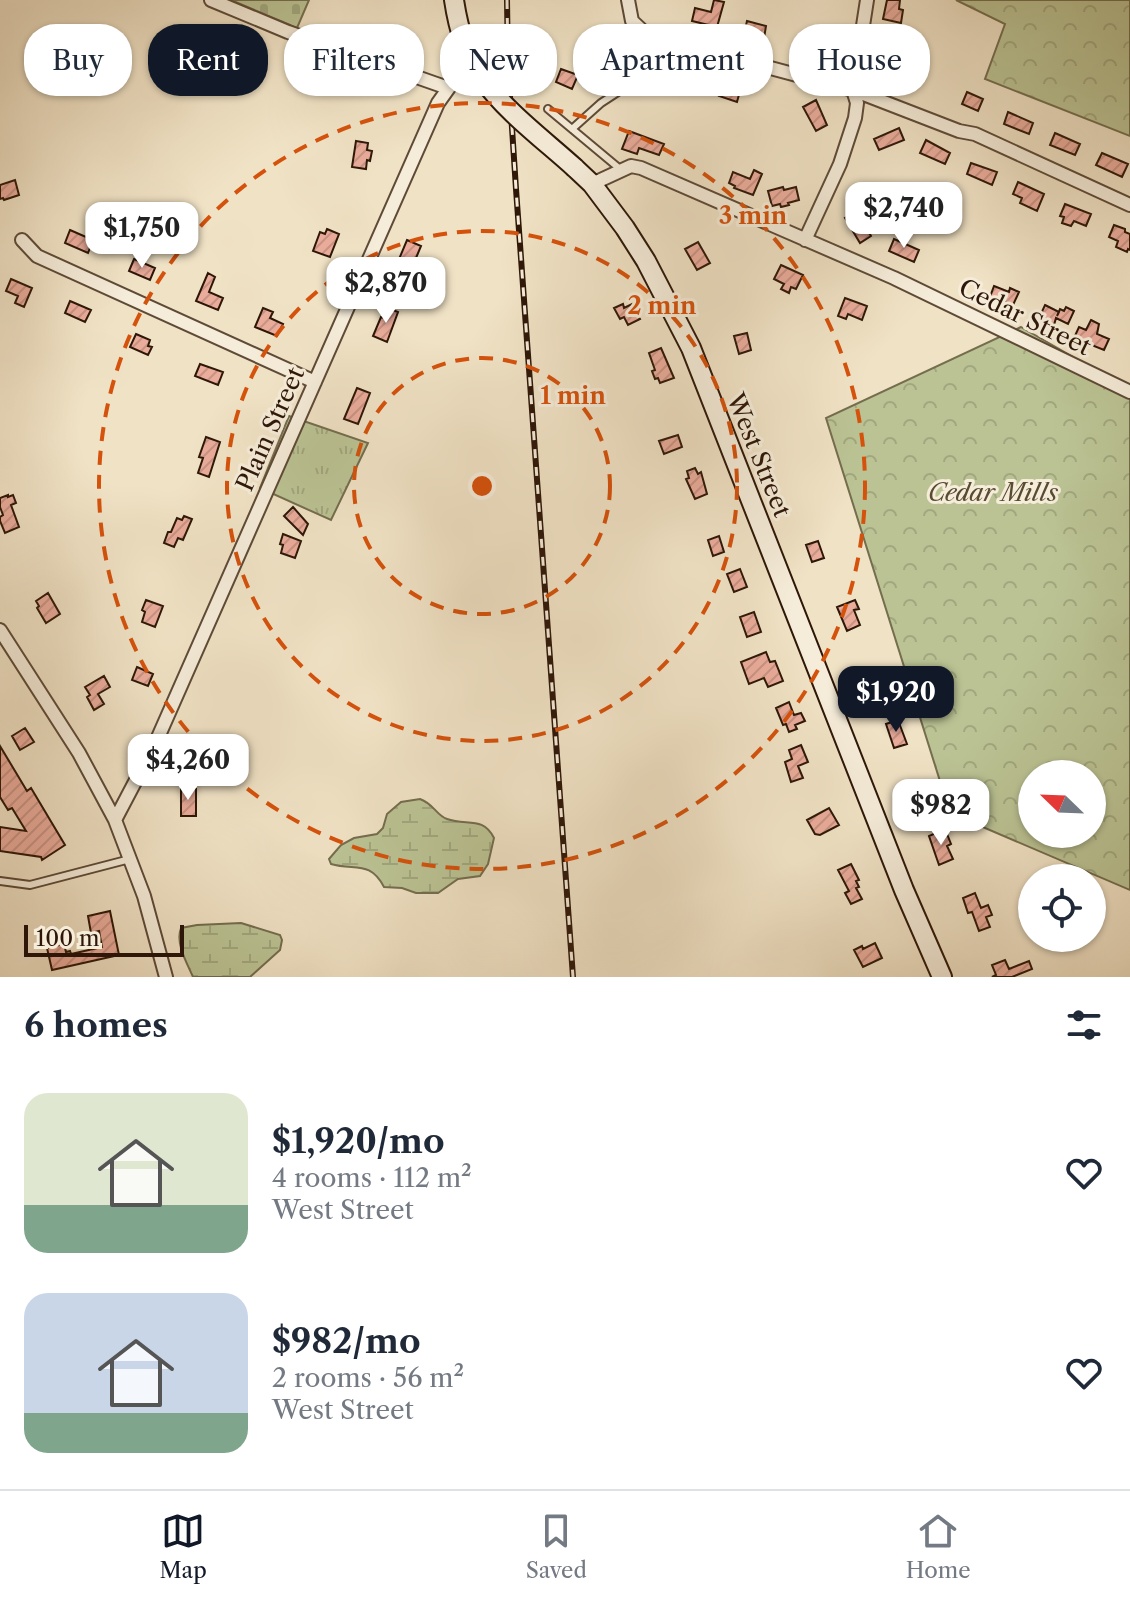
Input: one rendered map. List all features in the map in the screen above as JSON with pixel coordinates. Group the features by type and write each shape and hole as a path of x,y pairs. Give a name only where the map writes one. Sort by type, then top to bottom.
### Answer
{"main road":[{"name":"West Street","path":"454,0 460,24"},
{"name":"West Street","path":"496,96 592,184 632,239 691,348 904,890 942,977"}],"street":[{"path":"211,0 288,32 440,85"},
{"path":"628,0 632,21 647,35 789,73"},
{"path":"863,24 867,0"},
{"name":"Plain Street","path":"115,820 156,742 443,96"},
{"path":"805,240 844,152 855,118 855,96"},
{"path":"869,96 959,131 975,134 1130,205"},
{"name":"Cedar Street","path":"620,169 631,166 641,168 908,285 1130,392"},
{"path":"592,184 620,169"},
{"path":"22,240 37,256 315,382"},
{"path":"0,630 79,753 115,820 144,896 166,977"}],"lane":[{"path":"572,129 612,96"},
{"path":"548,109 620,169"},
{"path":"0,881 30,885 130,859"}],"green space":[{"path":"231,0 309,0 299,24 288,24"},
{"path":"956,0 1130,0 1130,136 985,79 1005,24"},
{"name":"Cedar Mills","path":"1021,327 1130,390 1130,890 1106,880 1106,864 1069,864 1032,848 1106,848 1106,760 1018,760 1018,842 950,813 826,418"},
{"path":"289,416 368,443 331,520 260,488"},
{"path":"420,799 447,819 480,824 490,831 494,838 488,864 480,876 458,879 438,893 416,893 384,887 367,870 331,864 329,859 341,845 354,838 377,834 383,828 387,814 401,802"},
{"path":"241,923 280,935 280,950 250,977 193,977 181,946 181,928"}],"building":[{"path":"714,0 724,2 718,24 692,21 695,8 711,12"},
{"path":"887,0 900,0 899,9 903,10 901,23 883,19"},
{"path":"561,69 573,73 572,89 557,82"},
{"path":"967,92 983,99 978,111 962,104"},
{"path":"719,96 739,96 737,102"},
{"path":"816,100 827,125 816,131 803,107"},
{"path":"1008,112 1033,123 1029,134 1004,124"},
{"path":"899,128 904,140 879,150 874,139"},
{"path":"629,131 664,144 659,155 639,148 637,154 622,149"},
{"path":"1055,133 1080,144 1075,155 1050,145"},
{"path":"926,140 950,153 945,164 920,153"},
{"path":"356,141 368,143 367,150 372,151 366,169 352,167"},
{"path":"1102,153 1128,164 1122,177 1096,165"},
{"path":"971,163 997,172 992,185 967,174"},
{"path":"754,170 762,174 753,195 729,183 733,172 750,179"},
{"path":"15,180 19,195 0,199 0,185"},
{"path":"1018,182 1044,194 1037,211 1020,203 1022,198 1013,194"},
{"path":"783,187 784,190 796,187 799,200 781,207 780,204 772,206 768,191"},
{"path":"1065,204 1091,214 1086,226 1074,221 1071,226 1062,223 1064,217 1060,216"},
{"path":"857,212 864,223 868,221 872,228 868,231 871,236 860,243 845,218"},
{"path":"1114,225 1130,234 1130,250 1127,252 1116,247 1118,241 1109,237"},
{"path":"327,229 339,234 330,257 313,251 320,232 325,234"},
{"path":"70,230 93,240 88,253 65,243"},
{"path":"894,239 919,250 914,262 889,251"},
{"path":"407,240 421,246 411,270 397,264"},
{"path":"698,242 710,263 697,270 685,249"},
{"path":"134,259 155,268 150,280 129,271"},
{"path":"781,265 803,275 796,289 791,287 789,293 781,289 784,284 774,279"},
{"path":"208,273 215,277 209,292 223,298 218,310 196,301"},
{"path":"11,279 32,288 24,307 15,303 18,296 6,291"},
{"path":"994,286 1019,292 1013,305 990,297"},
{"path":"845,298 867,306 862,320 848,314 846,319 838,316"},
{"path":"70,301 91,310 85,322 65,313"},
{"path":"623,304 624,308 632,304 640,319 628,325 624,317 620,319 614,308"},
{"path":"1045,305 1059,312 1066,307 1074,311 1068,324 1056,318 1054,325 1039,318"},
{"path":"263,308 273,312 270,318 283,324 277,336 255,327"},
{"path":"388,308 398,312 387,342 373,336"},
{"path":"1091,320 1099,324 1097,334 1109,339 1104,350 1074,338 1079,327 1086,330"},
{"path":"747,333 751,350 739,354 734,336"},
{"path":"136,334 150,340 148,346 152,347 148,355 130,347"},
{"path":"661,348 674,378 660,383 652,371 655,370 649,353"},
{"path":"200,364 223,372 218,385 195,376"},
{"path":"357,388 370,393 358,424 344,419"},
{"path":"678,435 682,447 664,454 659,441"},
{"path":"206,437 220,442 209,477 198,473 203,458 199,457"},
{"path":"695,468 698,474 701,472 707,494 695,499 686,479 689,478 687,471"},
{"path":"13,495 16,503 11,505 19,527 5,533 0,521 3,515 0,498"},
{"path":"293,507 308,524 303,535 284,516"},
{"path":"184,516 192,519 183,540 178,538 174,547 164,543 177,518 182,520"},
{"path":"283,534 301,541 295,558 281,553"},
{"path":"719,536 724,552 713,556 708,540"},
{"path":"818,541 824,558 812,562 806,545"},
{"path":"740,569 747,587 734,592 727,574"},
{"path":"48,593 60,614 46,623 36,601"},
{"path":"146,600 163,606 155,627 142,622"},
{"path":"855,600 859,609 854,610 860,625 847,631 837,607"},
{"path":"754,612 761,632 747,637 740,617"},
{"path":"766,652 770,662 775,661 783,681 768,687 764,678 749,684 741,662"},
{"path":"137,667 153,674 148,686 132,680"},
{"path":"104,676 110,687 98,694 104,704 94,710 85,687"},
{"path":"789,702 794,715 801,713 805,721 789,732 776,708"},
{"path":"898,720 907,744 894,748 886,724"},
{"path":"25,728 34,742 20,750 12,736"},
{"path":"801,745 808,762 798,766 803,778 791,782 785,762 792,759 789,750"},
{"path":"0,746 27,791 31,788 65,845 42,860 41,857 0,851 0,827 26,831 12,808 8,810 0,797"},
{"path":"181,789 196,789 196,816 181,816"},
{"path":"829,808 839,825 820,835 815,834 807,820"},
{"path":"945,829 951,844 947,846 953,859 939,865 929,836"},
{"path":"851,864 859,880 856,881 859,887 856,888 862,899 851,904 845,893 849,891 838,870"},
{"path":"975,893 981,908 988,905 992,915 986,917 990,927 979,931 963,898"},
{"path":"110,911 119,955 52,970 47,948 64,944 66,952 70,951 71,954 102,947 99,931 91,933 88,916"},
{"path":"875,943 882,958 863,967 854,950"},
{"path":"1005,960 1009,969 1029,961 1032,969 1012,977 992,977 996,975 992,965"}],"railway":[{"path":"507,0 516,189 573,977"}]}
